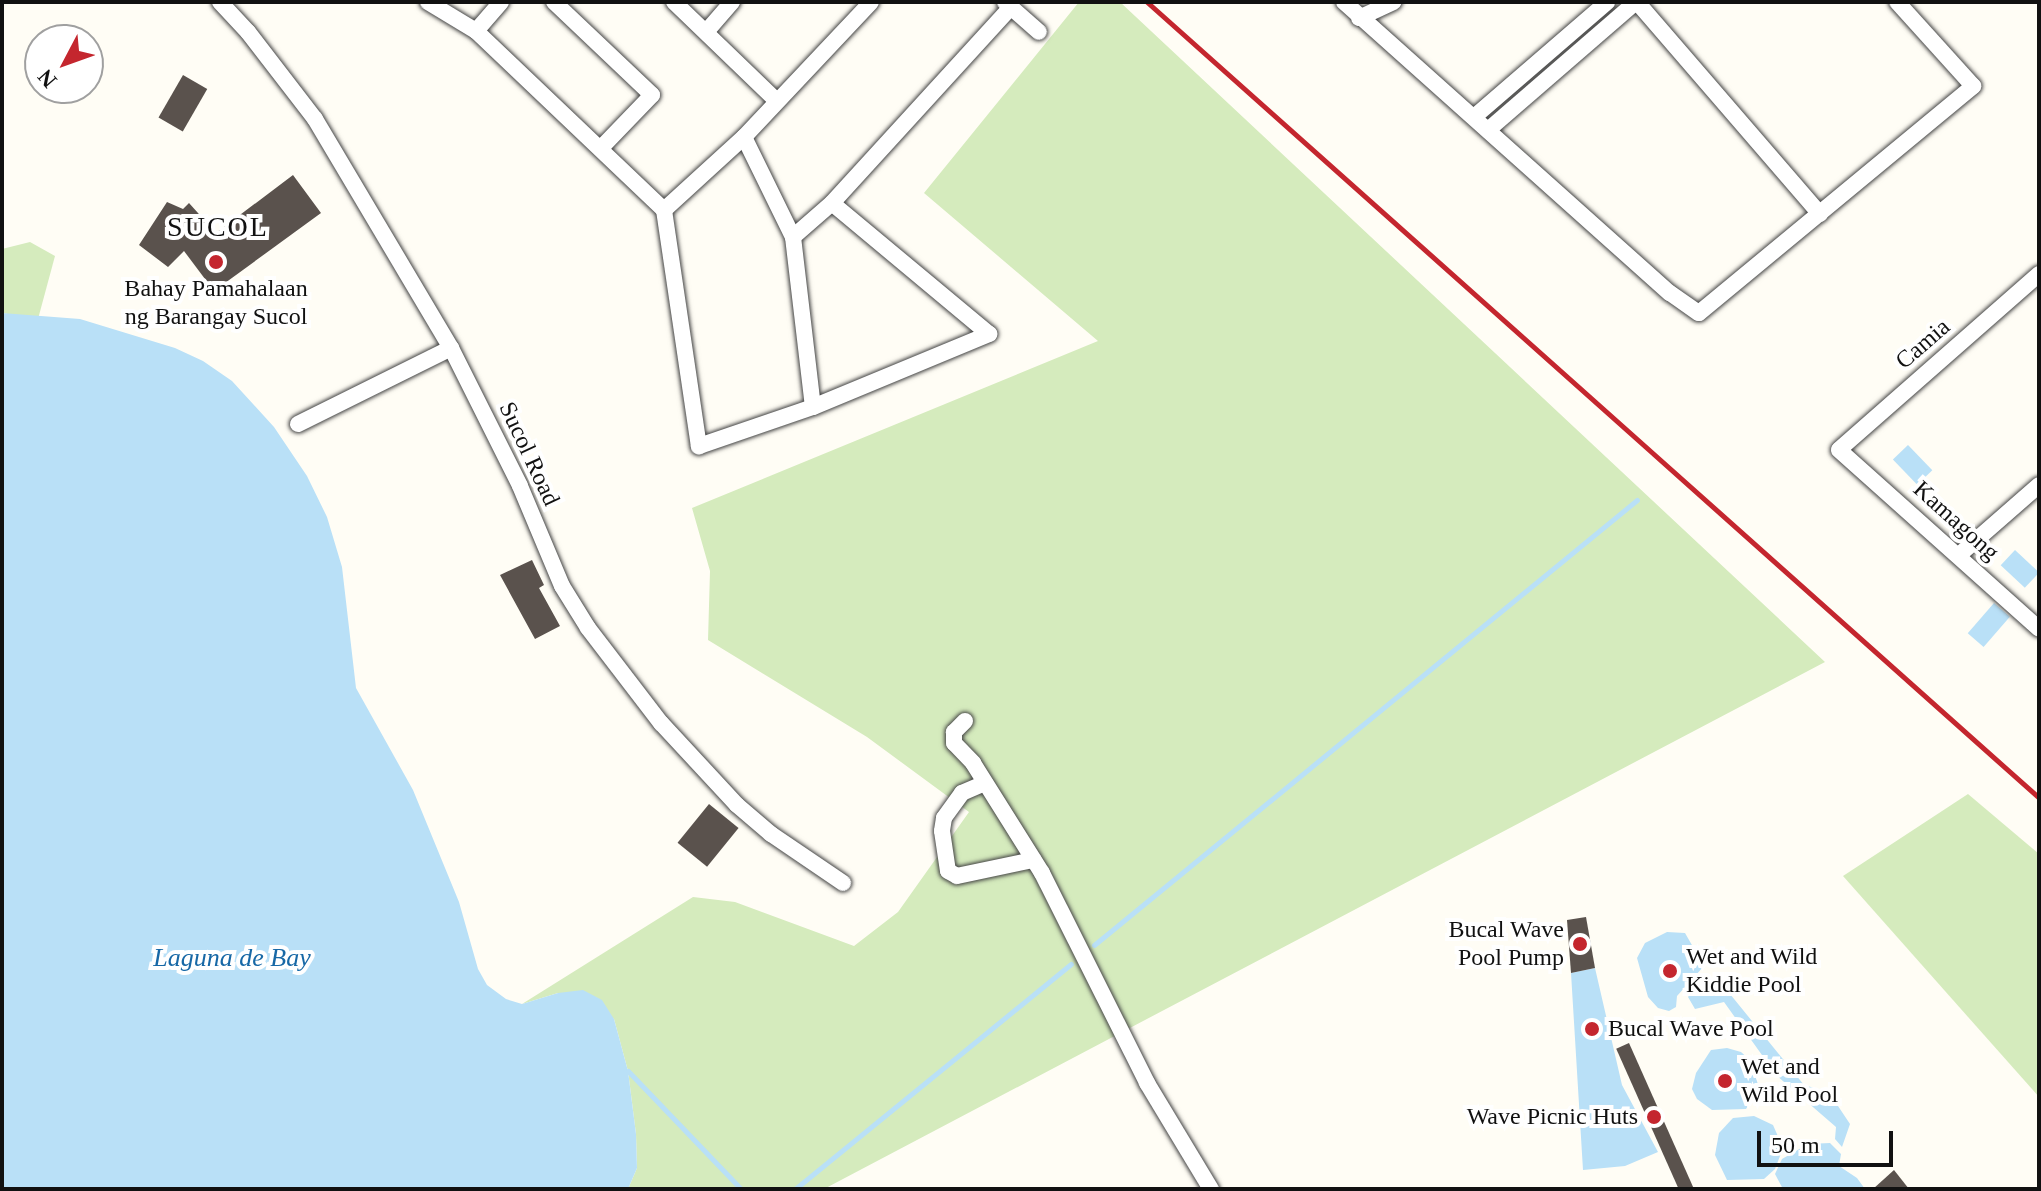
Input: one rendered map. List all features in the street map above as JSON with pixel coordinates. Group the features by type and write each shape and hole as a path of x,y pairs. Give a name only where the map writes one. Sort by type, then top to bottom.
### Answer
{"street":[{"name":"Sucol Road","path":"220,2 248,32 315,119 451,348 520,486 562,586 588,628 661,723 737,805 771,834 843,883"},
{"path":"428,2 476,31 664,210 699,446 813,407 989,334 832,203"},
{"path":"476,31 501,2"},
{"path":"554,2 652,95 601,148"},
{"path":"674,2 777,101"},
{"path":"706,32 732,2"},
{"path":"664,210 744,137 871,2"},
{"path":"1344,2 1670,293 1699,313 1973,86 1897,2"},
{"path":"1359,18 1393,2"},
{"path":"1474,117 1607,2"},
{"path":"1488,130 1636,2 1820,214"},
{"path":"793,237 832,203 1008,5 1039,32"},
{"path":"744,137 793,237 813,407"},
{"name":"Camia","path":"1839,450 2039,274"},
{"path":"298,424 451,348"},
{"name":"Kamagong","path":"1839,450 2039,629"},
{"path":"1959,555 2039,485"},
{"path":"965,721 954,732 954,743 985,783 1033,860 1147,1083 1211,1189"},
{"path":"985,783 962,793 944,818 942,831 948,871 957,876 1033,860"}],"green space":[{"path":"1079,2 1120,2 1825,662 824,1189 628,1189 637,1168 636,1134 628,1071 614,1019 558,993 522,1004 693,897 735,902 854,946 898,912 969,812 867,737 708,640 710,571 692,508 1098,341 924,193"},
{"path":"30,242 55,256 38,319 2,313 2,249"},
{"path":"1968,794 2039,854 2039,1097 1843,876"}],"water":[{"name":"Laguna de Bay","path":"2,313 80,319 175,348 203,361 232,381 274,427 307,476 327,517 342,567 356,688 413,790 459,902 478,969 487,985 506,999 522,1004 558,993 583,990 602,1000 614,1019 628,1071 636,1134 637,1168 628,1189 2,1189"},
{"path":"1908,445 1932,470 1917,485 1893,460"},
{"path":"2015,550 2039,572 2025,588 2001,565"},
{"path":"1994,603 2010,617 1984,647 1968,633"},
{"name":"Wet and Wild Kiddie Pool","path":"1667,932 1685,933 1704,966 1677,996 1676,1007 1669,1011 1658,1008 1648,997 1637,958 1645,943"},
{"name":"Bucal Wave Pool","path":"1595,968 1622,1085 1658,1152 1625,1166 1583,1170 1571,973"},
{"path":"1708,987 1730,994 1804,1085 1821,1090 1825,1103 1838,1106 1850,1124 1842,1147 1835,1139 1836,1127 1777,1076 1724,1002 1695,1009 1688,997 1693,990"},
{"name":"Wet and Wild Pool","path":"1727,1048 1741,1052 1751,1061 1759,1088 1746,1109 1712,1110 1697,1099 1692,1089 1696,1073 1711,1050"},
{"path":"1754,1116 1773,1125 1783,1148 1775,1169 1764,1179 1727,1180 1715,1155 1719,1133 1733,1118"},
{"path":"1830,1143 1841,1154 1839,1166 1857,1178 1865,1189 1783,1189 1775,1174 1782,1159 1808,1144"}],"building":[{"path":"183,75 207,89 183,131 158,117"},
{"path":"293,175 321,213 214,291 184,251 168,267 139,245 167,202 183,209 189,203 216,233"},
{"path":"532,560 544,585 539,588 560,626 535,639 500,575"},
{"path":"709,804 739,828 707,867 678,843"},
{"name":"Bucal Wave Pool Pump","path":"1586,917 1595,968 1571,973 1567,920"},
{"name":"Wave Picnic Huts","path":"1629,1043 1694,1188 1679,1189 1616,1049"},
{"path":"1894,1170 1909,1189 1873,1189"}],"waterway":[{"path":"1094,945 1637,500"},
{"path":"795,1189 1071,964"},
{"path":"628,1071 741,1189"}],"railway":[{"path":"1147,2 2039,798"}],"place":[{"name":"Bahay Pamahalaan ng Barangay Sucol","path":"216,262"},
{"name":"Bucal Wave Pool Pump","path":"1580,944"},
{"name":"Wet and Wild Kiddie Pool","path":"1670,971"},
{"name":"Bucal Wave Pool","path":"1592,1029"},
{"name":"Wet and Wild Pool","path":"1725,1081"},
{"name":"Wave Picnic Huts","path":"1654,1117"}],"district":[{"name":"SUCOL","path":"218,227"}]}
